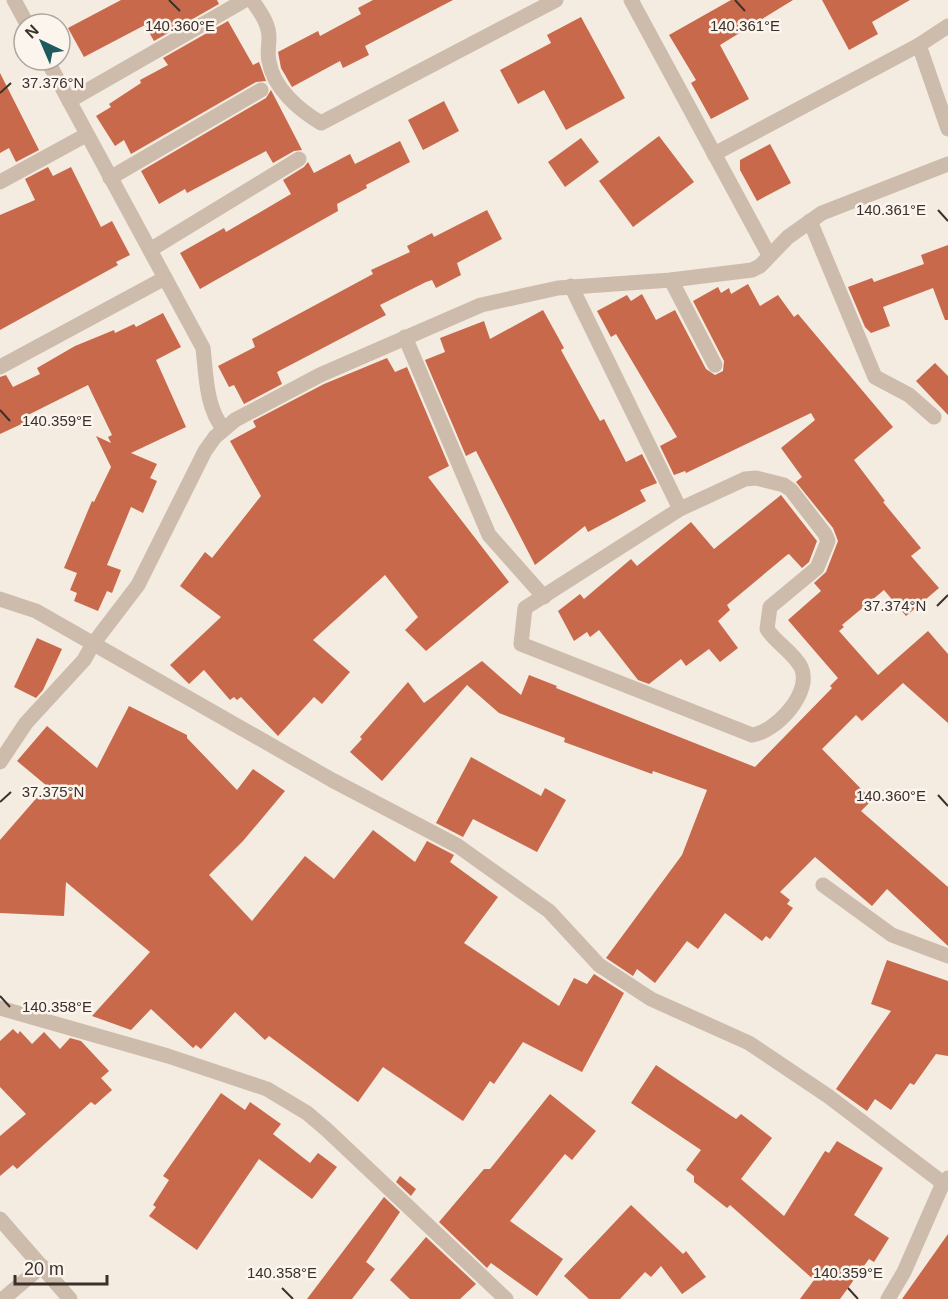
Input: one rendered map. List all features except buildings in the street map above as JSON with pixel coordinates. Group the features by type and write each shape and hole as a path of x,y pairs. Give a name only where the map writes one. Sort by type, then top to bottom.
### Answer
{"street":[{"path":"69,101 245,0"},
{"path":"252,0 264,18 269,35 268,60 274,76 300,111 321,123 556,0"},
{"path":"631,0 769,255"},
{"path":"714,154 920,45 948,26"},
{"path":"920,45 948,129"},
{"path":"53,72 203,348 206,380 215,413 224,429"},
{"path":"110,178 261,90"},
{"path":"0,182 86,135"},
{"path":"150,250 299,159"},
{"path":"0,762 26,723 73,674 138,585 206,451 224,429 320,375 481,305 571,286 670,280 752,270 760,266 769,255 822,213 948,164"},
{"path":"810,221 875,377 909,395 934,417"},
{"path":"0,368 165,278"},
{"path":"670,280 715,365"},
{"path":"571,286 680,509"},
{"path":"405,337 489,535 544,597"},
{"path":"756,478 783,485 791,490 828,541 817,568 774,602 770,608 767,628 800,665 803,674 798,700 771,728 752,735 526,648 521,644 525,608 680,509 745,479 756,478"},
{"path":"0,599 36,611 332,780 458,846 549,912 599,964 651,999 748,1043 828,1096 946,1181 904,1272 888,1299"},
{"path":"823,885 892,935 948,956"},
{"path":"0,1008 168,1056 267,1089 307,1113 327,1130 506,1299"},
{"path":"0,1219 70,1299"},
{"path":"3,1299 42,1266"}]}
